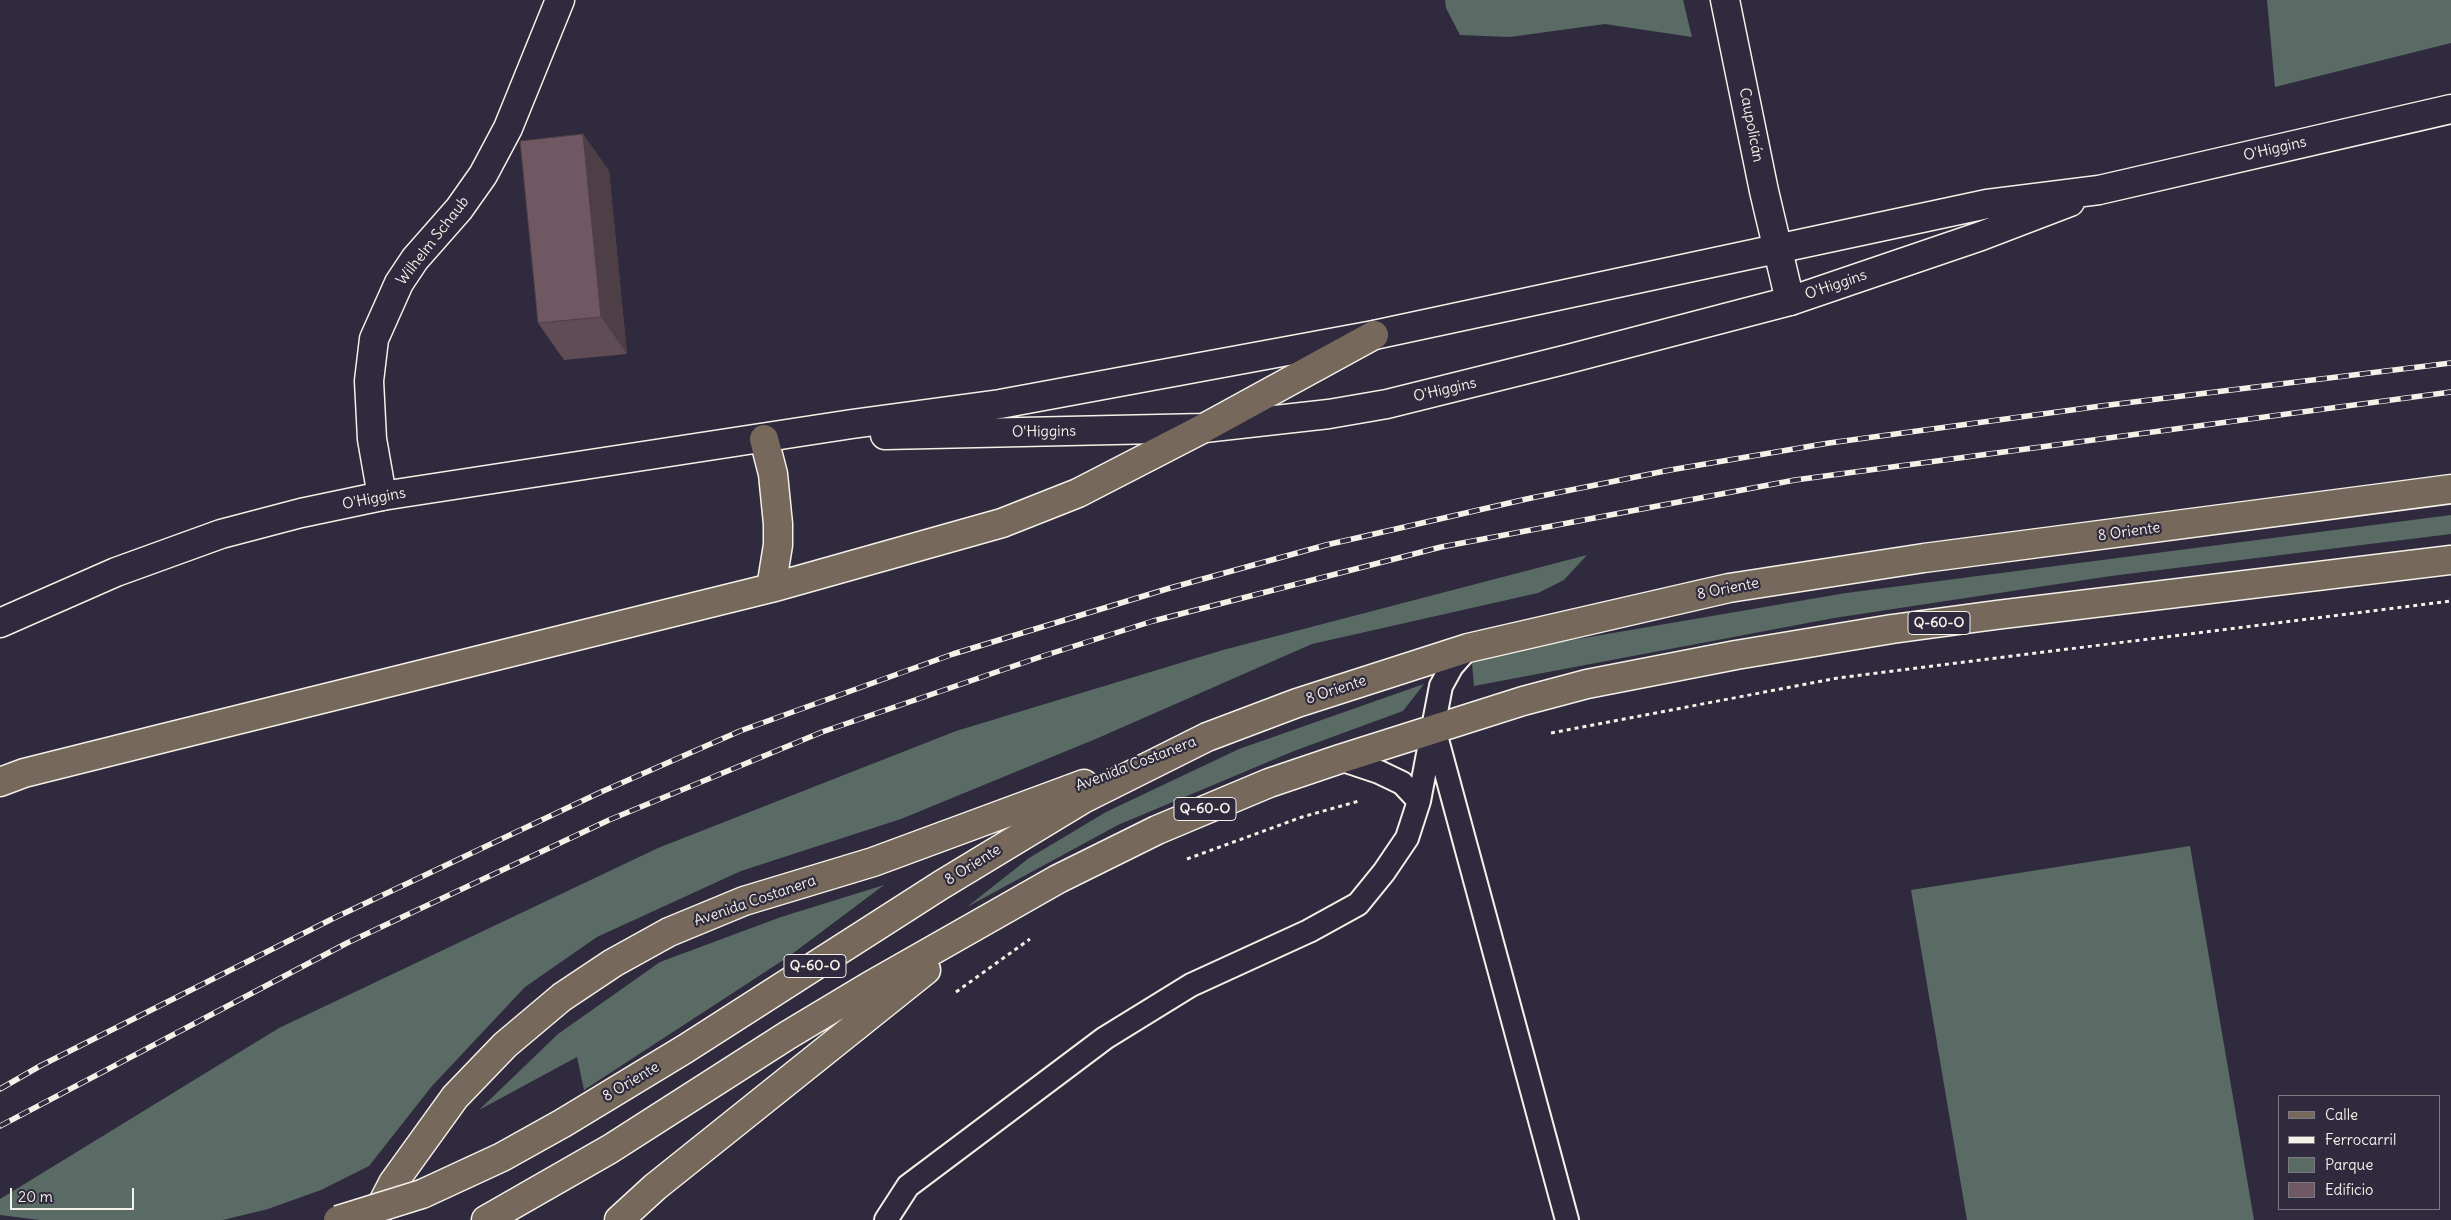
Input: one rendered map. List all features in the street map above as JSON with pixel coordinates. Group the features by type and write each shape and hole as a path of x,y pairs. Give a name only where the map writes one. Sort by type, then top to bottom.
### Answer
{"main road":[{"name":"Wilhelm Schaub","path":"382,496 372,439 369,381 374,339 398,283 415,259 459,209 483,175 508,128 560,0"},
{"name":"Caupolicán","path":"1725,0 1764,191 1790,301"},
{"name":"O'Higgins","path":"0,623 116,572 195,543 301,513 382,496 764,439 852,424 1000,404 1374,335 1987,204 2099,190 2451,109"},
{"name":"O'Higgins","path":"764,439 1204,428 1329,414 1387,404 1559,362 1790,301 1981,236 2099,190"},
{"path":"0,782 24,773 770,588 963,535 1042,509 1078,493 1204,428 1374,335"},
{"path":"764,439 773,474 778,524 775,566 770,588"},
{"name":"8 Oriente","path":"338,1220 422,1194 502,1157 563,1123 685,1049 1083,799 1207,737 1297,703 1468,648 1729,588 1795,577 2451,489"},
{"name":"Q-60-O","path":"486,1220 610,1149 860,992 1083,865 1157,830 1269,783 1340,759 1523,701 1587,684 1728,656 1873,632 2016,612 2451,560"},
{"name":"Avenida Costanera","path":"374,1220 393,1183 455,1097 520,1033 562,998 613,963 669,932 744,901 873,862 1207,737"},
{"path":"619,1220 655,1187 989,919"}],"lane":[{"path":"886,1220 908,1186 1105,1038 1191,985 1309,931 1358,904 1384,872 1407,838 1419,801 1441,686 1452,666 1468,648"},
{"path":"1434,729 1567,1220"},
{"path":"1340,759 1402,784 1419,801"}],"path":[{"path":"1542,735 1838,678 2451,601"},
{"path":"1182,861 1302,817 1360,801 1376,785 1393,780"},
{"path":"952,995 1032,938"}],"green space":[{"path":"1445,0 1683,0 1692,37 1605,24 1510,37 1460,35 1446,8"},
{"path":"2267,0 2451,0 2451,43 2275,87"},
{"path":"2451,515 2451,534 2111,576 1834,618 1474,686 1472,663 1508,651 1846,593"},
{"path":"1587,555 1564,580 1538,593 1312,644 1098,738 901,819 741,871 597,937 525,987 432,1086 369,1166 321,1190 268,1209 223,1220 40,1220 0,1215 0,1199 279,1028 658,848 956,731 1223,650"},
{"path":"1424,684 1403,711 1294,751 1118,825 967,907 1029,858 1106,812 1239,749"},
{"path":"2190,846 2254,1220 1967,1220 1911,890"},
{"path":"884,885 788,957 584,1090 577,1057 479,1110 558,1034 660,962 781,917"}],"building":[{"path":"583,134 601,317 538,323 520,141"}],"railway":[{"path":"0,1089 40,1066 332,919 601,792 740,731 953,654 1170,588 1326,545 1531,498 1670,470 1829,443 2101,406 2451,363"},
{"path":"0,1126 347,943 609,820 822,732 1040,657 1153,621 1441,547 1795,480 2451,392"}]}
